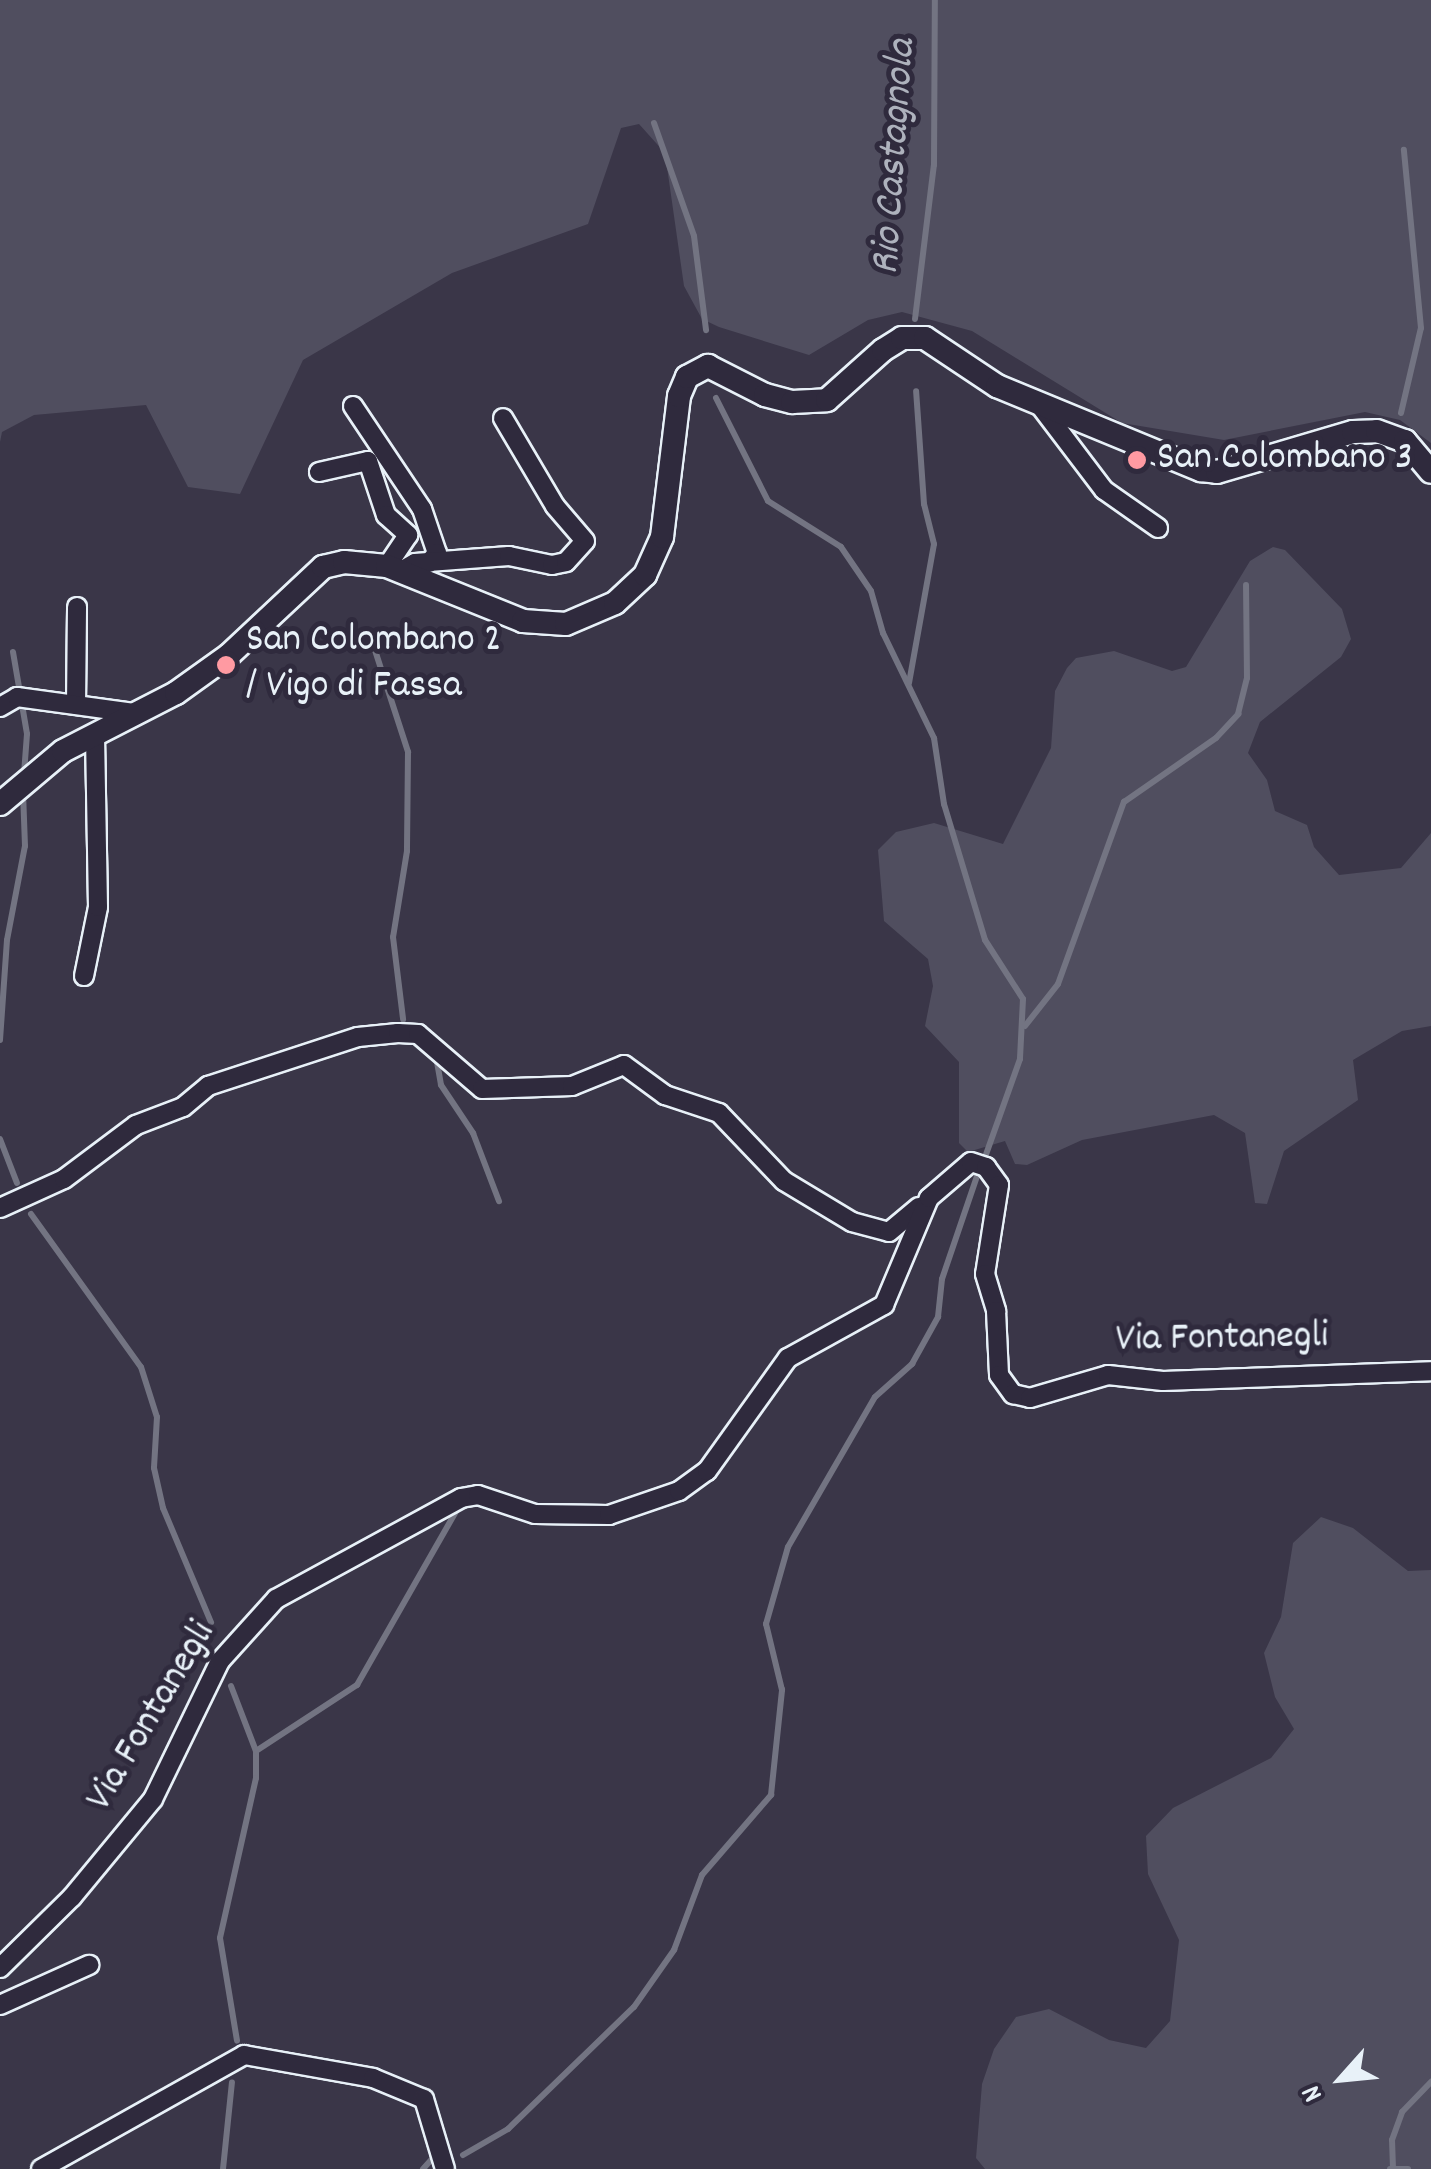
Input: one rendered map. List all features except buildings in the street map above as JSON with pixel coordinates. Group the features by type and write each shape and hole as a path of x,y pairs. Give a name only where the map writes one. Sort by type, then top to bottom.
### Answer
{"street":[{"path":"394,568 523,621 566,624 615,603 646,575 662,537 679,396 687,377 708,366 778,399 826,400 902,338 924,338 997,386 1201,470 1216,472 1353,432 1378,432 1405,441 1431,472"},
{"path":"1038,403 1104,490 1158,528"},
{"path":"353,406 422,509 437,553 428,563"},
{"path":"0,804 43,765 229,655 324,568 344,562 394,568 509,556 552,564 566,562 584,541 555,506 504,418"},
{"path":"319,472 368,461 386,515 408,535 394,568"},
{"path":"76,705 78,607"},
{"path":"0,706 17,696 134,713"},
{"path":"84,976 98,907 94,734"},
{"path":"0,1208 64,1180 136,1125 184,1107 208,1086 358,1037 398,1033 418,1034 482,1089 572,1086 624,1066 666,1095 719,1112 798,1192 881,1232 895,1229 929,1198"},
{"name":"Via Fontanegli","path":"0,1968 72,1896 153,1800 220,1660 276,1598 461,1498 478,1496 536,1514 609,1516 679,1491 707,1471 788,1358 884,1304 929,1198 971,1162 986,1168 999,1185 985,1274 996,1311 999,1375 1013,1394 1030,1398 1108,1375 1196,1380 1431,1371"},
{"path":"0,2005 89,1965"},
{"path":"41,2169 244,2056 372,2078 424,2099 445,2169"}],"shaded area":[{"path":"0,0 1431,0 1431,443 1400,420 1365,412 1224,440 1122,423 972,331 902,312 868,320 809,355 719,327 702,319 684,286 665,153 639,124 621,128 588,224 452,273 303,360 240,494 188,487 146,405 34,415 2,432 0,442"},
{"path":"1273,547 1285,550 1342,609 1351,639 1341,657 1260,722 1248,753 1267,780 1275,811 1307,825 1314,847 1339,875 1401,868 1431,833 1431,1026 1402,1031 1353,1060 1358,1100 1284,1151 1267,1204 1255,1203 1245,1133 1214,1115 1082,1140 1027,1165 1015,1164 1005,1141 968,1152 959,1143 959,1062 925,1026 933,986 928,959 884,921 878,850 896,832 934,823 1003,844 1051,748 1055,691 1076,658 1114,651 1172,671 1186,667 1250,561"},
{"path":"1321,1517 1353,1528 1408,1571 1431,1570 1431,2169 985,2169 976,2158 982,2084 994,2049 1016,2017 1049,2009 1109,2040 1146,2048 1170,2021 1179,1940 1148,1874 1146,1836 1173,1808 1271,1758 1294,1729 1275,1697 1264,1653 1281,1617 1293,1543"}],"waterway":[{"name":"Rio Castagnola","path":"915,319 934,165 935,0"},
{"path":"654,123 694,236 706,330"},
{"path":"1401,413 1421,328 1404,150"},
{"name":"Rio Castagnola","path":"909,683 934,544 924,504 916,391"},
{"path":"716,398 768,501 841,547 871,591 883,633 934,738 944,804 985,940 1023,999 1020,1059 984,1160"},
{"path":"1025,1026 1058,984 1124,802 1216,738 1238,714 1247,678 1246,585"},
{"path":"372,641 408,752 407,851 393,937 403,1019"},
{"path":"13,652 27,734 24,774"},
{"path":"0,1040 7,940 25,846 23,792"},
{"path":"437,1062 441,1085 473,1133 499,1201"},
{"path":"0,1139 17,1183"},
{"path":"463,2155 508,2129 634,2007 674,1950 702,1875 771,1795 782,1690 766,1624 788,1547 875,1397 912,1364 938,1317 942,1279 978,1173"},
{"path":"31,1214 141,1367 157,1417 154,1468 163,1508 211,1622"},
{"path":"256,1751 357,1685 457,1510"},
{"path":"231,1686 256,1751 256,1778 220,1938 237,2041"},
{"path":"223,2169 232,2082"},
{"path":"1393,2168 1392,2140 1402,2112 1431,2082"},
{"path":"423,2169 431,2160"},
{"path":"1390,2169 1408,2169"}],"place":[{"name":"San Colombano 3","path":"1137,460"},
{"name":"San Colombano 2 / Vigo di Fassa","path":"226,665"}]}
